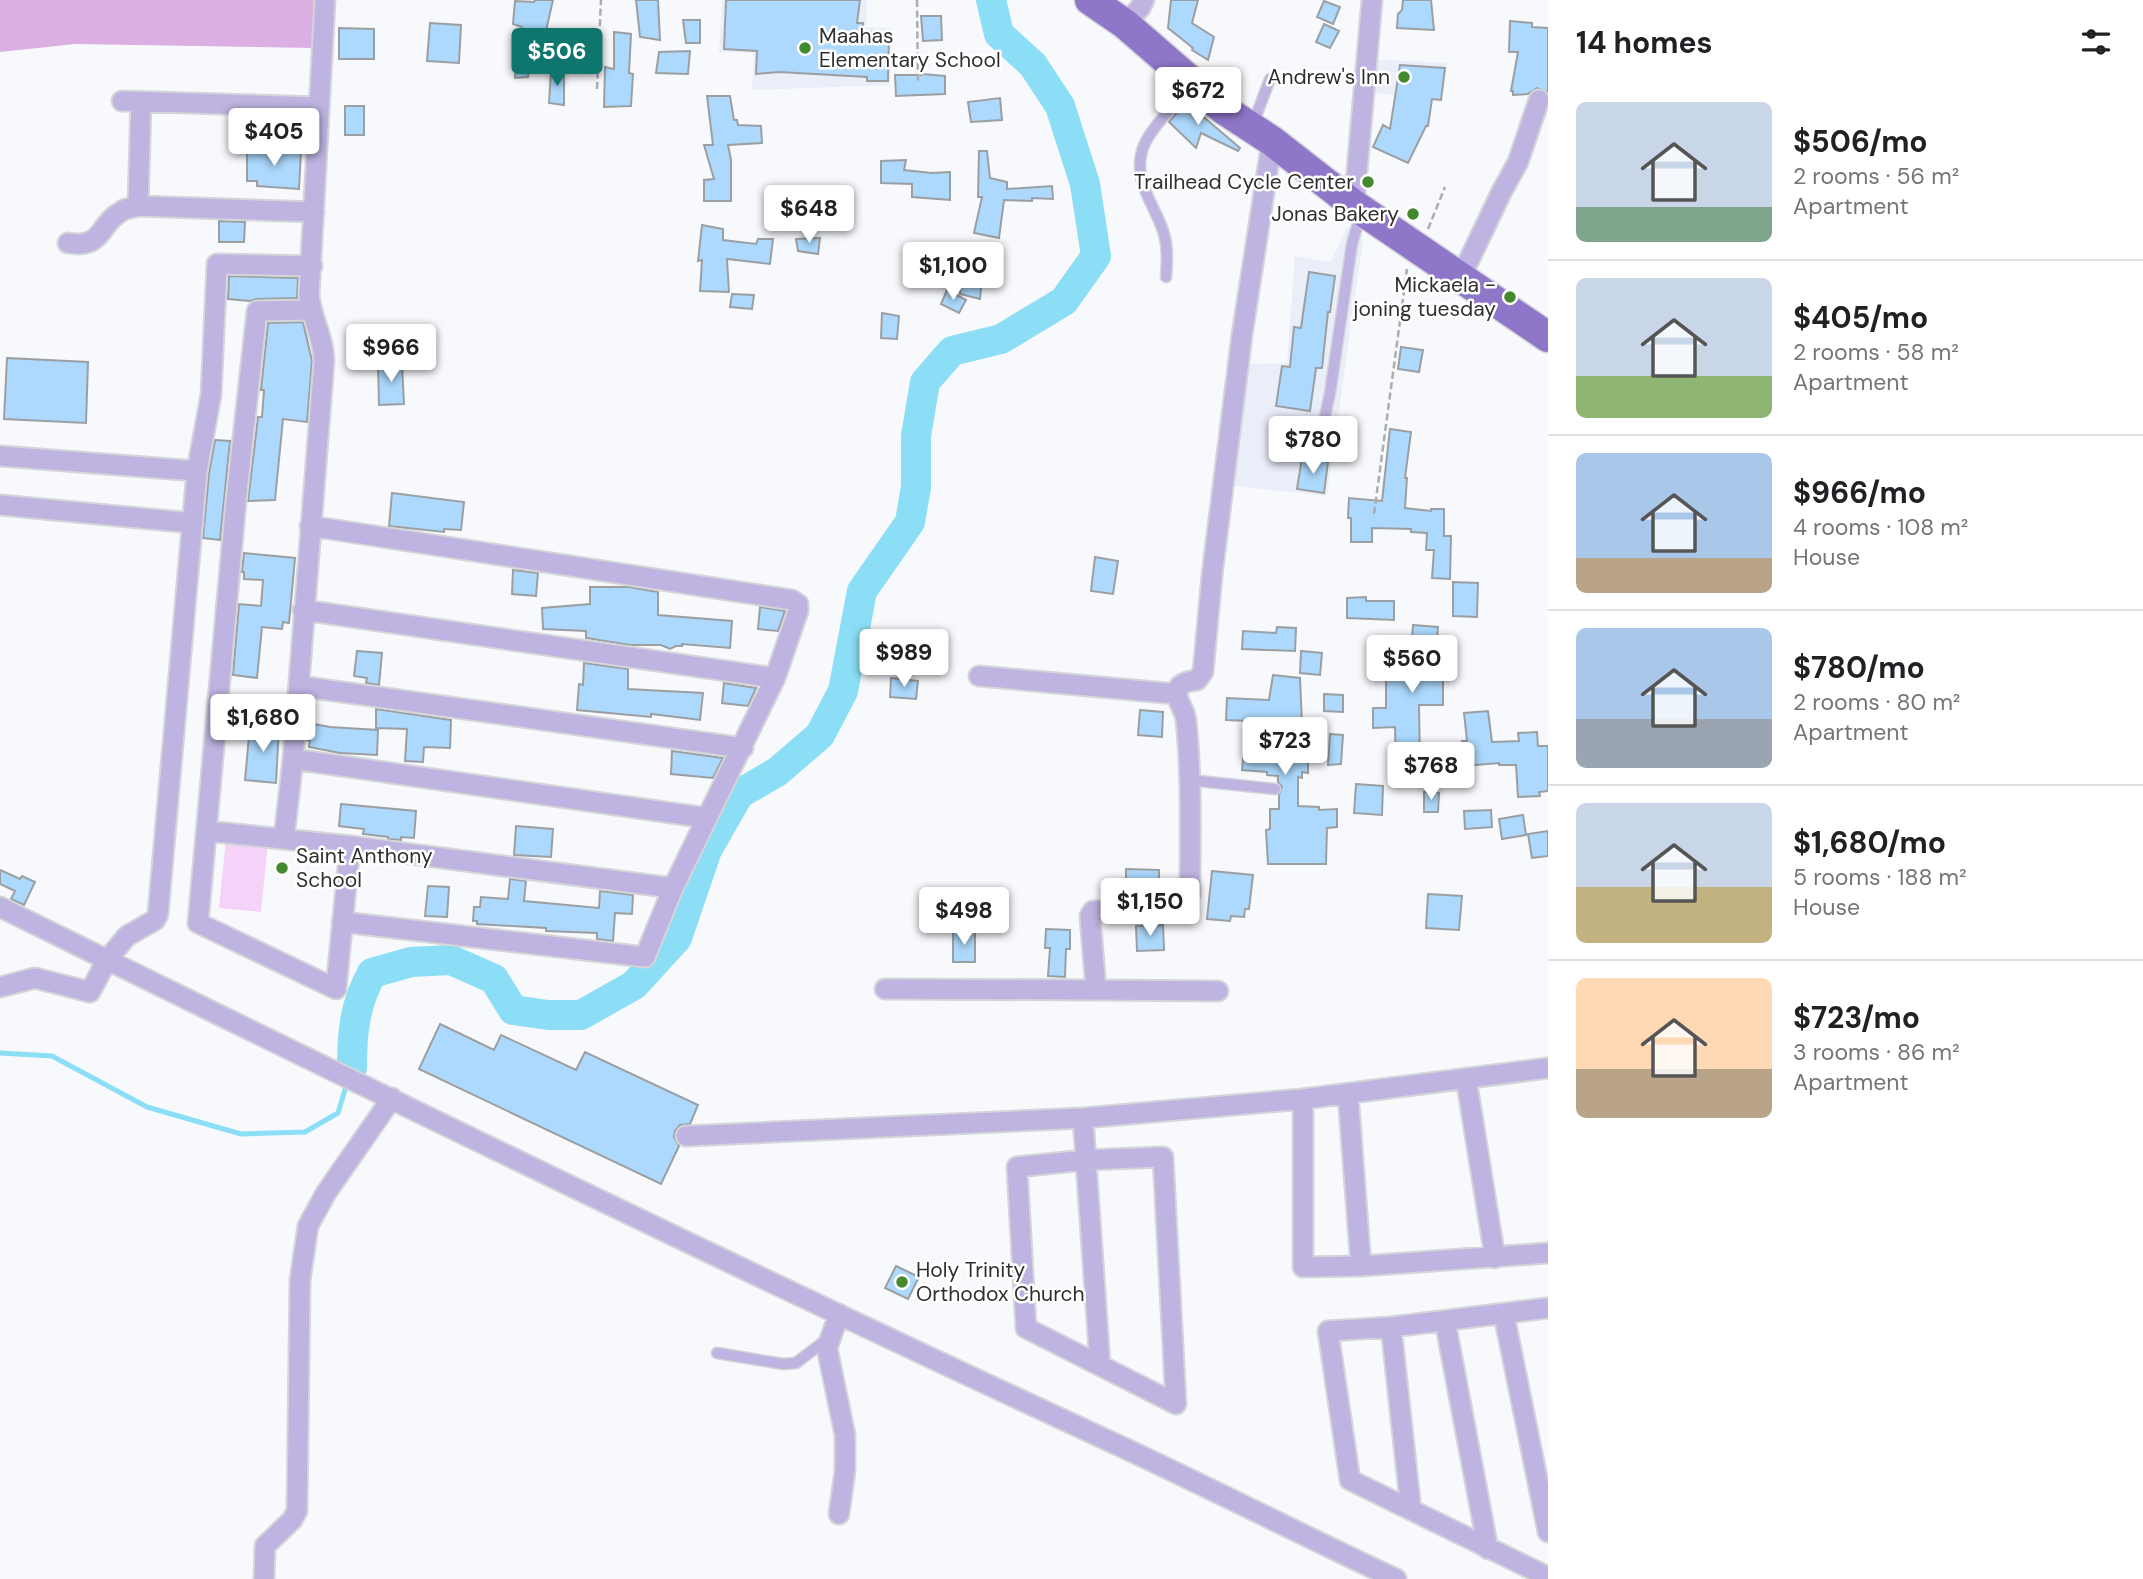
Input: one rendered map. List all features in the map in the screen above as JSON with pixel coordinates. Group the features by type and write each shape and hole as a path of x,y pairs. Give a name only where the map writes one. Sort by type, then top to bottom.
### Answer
{"main road":[{"path":"1090,0 1125,24 1223,109 1262,134 1358,207 1548,337"}],"street":[{"path":"284,838 293,759 324,361 321,335 311,310 325,0"},
{"path":"1125,24 1144,0"},
{"path":"1358,207 1372,0"},
{"path":"1461,277 1518,162 1539,100"},
{"path":"138,206 132,102 319,107"},
{"path":"1096,990 1090,916 1093,911 1174,907 1186,903 1190,894 1186,717 1177,694 1180,687 1186,682 1197,680 1203,672 1262,134"},
{"path":"68,243 83,245 97,239 123,209 138,206 314,212"},
{"path":"0,987 35,978 90,992 107,960 127,936 155,920 158,914 197,471 211,395 217,264 312,266"},
{"path":"311,310 257,311 236,501 198,923 336,989 350,846"},
{"path":"0,456 197,471"},
{"path":"0,505 193,523"},
{"path":"310,526 792,600 798,604 793,632 775,678 673,888 645,957 342,922"},
{"path":"303,610 775,678"},
{"path":"979,676 1177,694"},
{"path":"299,686 743,748"},
{"path":"293,759 708,818"},
{"path":"207,831 350,846 673,888"},
{"path":"0,907 717,1257 1395,1579"},
{"path":"885,989 1218,990"},
{"path":"686,1136 1083,1118 1303,1099 1548,1068"},
{"path":"1466,1078 1495,1258"},
{"path":"1348,1094 1361,1266"},
{"path":"264,1579 265,1546 292,1520 297,1511 300,1280 308,1226 326,1193 389,1097"},
{"path":"1303,1099 1303,1267 1361,1266 1548,1253"},
{"path":"1083,1118 1100,1364"},
{"path":"1163,1157 1176,1404 1100,1364 1026,1328 1017,1167 1085,1160 1163,1157"},
{"path":"1548,1308 1391,1327 1328,1331 1350,1480 1548,1577"},
{"path":"839,1314 829,1337 828,1361 845,1435 845,1471 839,1514"},
{"path":"1504,1315 1548,1532"},
{"path":"1445,1321 1488,1549"},
{"path":"1391,1327 1411,1510"}],"lane":[{"path":"1262,134 1270,79"},
{"path":"1166,277 1167,249 1163,231 1141,183 1142,150 1150,135 1193,83"},
{"path":"1317,454 1330,393 1358,207"},
{"path":"1189,780 1275,789"},
{"path":"717,1353 783,1364 796,1363 829,1337"}],"path":[{"path":"597,89 601,0"},
{"path":"917,0 918,83"},
{"path":"1374,514 1407,267 1420,249 1445,187"}],"shaded area":[{"path":"0,0 314,0 314,48 75,44 0,52"},
{"name":"Maahas Elementary School","path":"722,0 867,0 866,27 891,28 890,85 752,90 754,53 719,52"},
{"name":"Andrew's Inn","path":"1365,59 1447,63 1442,102 1361,91"},
{"path":"1347,227 1363,239 1327,496 1228,485 1243,364 1287,363 1295,256 1331,262"},
{"path":"226,839 268,843 261,912 219,908"}],"building":[{"path":"553,0 546,31 535,32 535,44 521,43 522,27 513,24 515,1"},
{"path":"636,0 658,0 660,40 640,37"},
{"name":"Maahas Elementary School","path":"726,0 860,0 857,23 863,23 863,32 889,33 888,81 867,81 867,77 779,72 756,74 757,51 724,49"},
{"path":"1171,0 1198,0 1192,23 1214,37 1208,60 1192,50 1193,48 1168,28"},
{"path":"1403,0 1431,0 1434,30 1397,28"},
{"path":"1324,1 1340,7 1333,24 1317,17"},
{"path":"921,16 941,16 942,40 923,41"},
{"path":"683,20 700,20 700,43 686,43"},
{"path":"1510,21 1548,28 1548,92 1537,88 1528,94 1513,95 1511,91 1518,52 1509,52"},
{"path":"430,23 461,25 459,63 427,61"},
{"path":"1324,24 1339,31 1330,48 1316,42"},
{"path":"339,28 374,29 374,59 339,59"},
{"path":"614,32 631,34 631,106 604,107 605,67 614,69"},
{"path":"690,51 688,74 656,73 659,52"},
{"path":"517,52 531,54 528,77 515,78"},
{"path":"1400,65 1445,68 1441,100 1432,99 1428,126 1408,163 1373,147 1383,125 1390,129"},
{"path":"551,72 564,72 564,105 549,103"},
{"path":"895,75 945,76 945,94 896,96"},
{"path":"707,96 730,96 734,120 737,120 738,125 761,126 762,143 728,145 731,160 731,201 704,201 704,180 714,179 704,145 713,145"},
{"path":"1000,98 1002,120 971,122 968,102"},
{"path":"1186,102 1240,148 1238,151 1201,133 1196,148 1169,122"},
{"path":"345,106 364,106 364,135 345,135"},
{"path":"247,149 301,151 299,189 257,186 257,181 247,181"},
{"path":"979,151 987,151 990,178 1007,182 1007,189 1052,186 1053,199 1004,200 999,238 974,233 982,197 978,197"},
{"path":"906,160 904,170 950,172 950,200 912,197 912,184 881,183 881,161"},
{"path":"219,221 245,222 244,242 219,242"},
{"path":"702,225 723,229 723,240 756,244 758,239 773,239 770,264 727,259 729,292 700,291 702,260 698,261"},
{"path":"820,238 818,254 798,251 796,239"},
{"path":"961,259 983,264 980,299 960,294"},
{"path":"1309,272 1335,276 1322,368 1316,368 1310,411 1276,406 1282,366 1290,367 1294,327 1301,328"},
{"path":"229,276 298,278 297,298 250,301 228,299"},
{"path":"947,290 966,300 959,313 941,304"},
{"path":"732,294 754,295 752,309 730,307"},
{"path":"882,313 899,316 897,339 881,338"},
{"path":"303,322 312,361 307,422 283,419 275,500 248,501 258,417 262,417 264,390 261,390 268,323"},
{"path":"1401,347 1423,350 1419,372 1398,369"},
{"path":"7,358 88,362 86,423 4,419"},
{"path":"378,364 402,364 404,404 379,405"},
{"path":"1390,429 1411,432 1405,478 1405,508 1431,511 1444,509 1444,536 1451,536 1450,579 1432,578 1434,550 1426,550 1427,533 1411,532 1411,529 1372,528 1372,542 1351,542 1349,498 1382,501"},
{"path":"215,440 230,441 220,540 203,538"},
{"path":"1302,458 1328,462 1324,493 1297,489"},
{"path":"392,493 464,502 461,530 444,529 444,532 389,526"},
{"path":"244,553 295,558 289,623 283,622 282,629 262,627 257,678 233,675 239,604 261,606 263,580 244,579"},
{"path":"1095,557 1118,561 1113,594 1091,591"},
{"path":"513,570 538,573 536,596 512,594"},
{"path":"1453,582 1478,583 1477,617 1453,616"},
{"path":"590,587 629,587 658,592 658,615 732,621 730,648 682,644 670,649 661,645 630,645 586,638 586,631 543,629 542,608 590,604"},
{"path":"1366,597 1366,601 1394,601 1394,620 1347,618 1347,598"},
{"path":"760,607 785,611 778,631 758,629"},
{"path":"1413,625 1438,627 1434,679 1443,679 1443,705 1419,705 1420,761 1396,762 1395,727 1373,728 1373,708 1386,708 1386,678 1409,678"},
{"path":"1277,627 1296,628 1295,651 1242,649 1243,631 1276,633"},
{"path":"357,651 382,653 379,685 366,683 367,678 354,676"},
{"path":"1301,651 1322,653 1320,675 1300,673"},
{"path":"584,663 628,669 628,689 703,693 700,720 577,710 579,684 583,685"},
{"path":"1273,675 1300,678 1302,724 1286,724 1285,750 1303,750 1303,757 1308,757 1308,773 1302,772 1302,778 1298,777 1298,806 1319,807 1319,810 1337,809 1337,827 1327,828 1326,864 1268,864 1266,830 1270,829 1270,809 1279,809 1282,787 1278,776 1267,775 1267,772 1242,770 1244,750 1268,752 1271,722 1226,720 1227,698 1269,700"},
{"path":"891,678 918,681 916,699 890,697"},
{"path":"724,683 756,688 748,706 722,703"},
{"path":"1324,694 1343,695 1343,712 1324,711"},
{"path":"376,709 451,720 450,748 424,747 423,762 405,761 407,729 376,728"},
{"path":"1140,710 1163,712 1162,737 1138,735"},
{"path":"1488,711 1492,742 1519,741 1518,733 1537,732 1538,746 1548,746 1548,791 1539,792 1540,796 1518,797 1516,765 1499,763 1464,766 1462,741 1467,741 1464,713"},
{"path":"308,723 378,730 377,755 340,753 309,747"},
{"path":"250,725 279,727 276,783 245,780"},
{"path":"1330,734 1343,735 1341,764 1328,765"},
{"path":"672,751 723,758 713,778 671,774"},
{"path":"1356,784 1383,786 1382,815 1354,813"},
{"path":"1424,792 1439,793 1438,812 1424,812"},
{"path":"341,804 416,811 414,838 388,839 363,834 364,829 339,826"},
{"path":"1491,810 1492,827 1465,829 1464,811"},
{"path":"1523,815 1526,835 1502,839 1499,819"},
{"path":"516,826 553,829 551,857 514,855"},
{"path":"1548,831 1548,856 1532,858 1528,834"},
{"path":"1126,869 1159,870 1159,890 1126,889"},
{"path":"0,870 35,882 24,905 11,899 15,891 0,884"},
{"path":"1212,871 1253,875 1249,909 1245,909 1244,917 1231,916 1230,921 1207,919"},
{"path":"510,879 526,881 524,901 599,908 600,891 633,895 632,914 615,913 613,941 597,939 597,933 546,931 546,928 477,924 477,921 473,921 474,907 480,907 481,897 508,899"},
{"path":"428,886 449,887 447,917 425,916"},
{"path":"1428,894 1462,896 1459,930 1426,928"},
{"path":"1163,925 1164,950 1137,951 1136,926"},
{"path":"1046,929 1070,930 1065,977 1048,976 1050,948 1045,948"},
{"path":"953,932 975,932 975,962 953,962"},
{"path":"440,1024 494,1050 501,1035 576,1070 585,1052 698,1105 690,1124 680,1125 675,1131 674,1137 679,1146 661,1184 419,1069"},
{"name":"Holy Trinity Orthodox Church","path":"896,1266 919,1277 908,1299 885,1288"}],"waterway":[{"path":"352,1067 356,1018 372,973 411,962 451,960 494,979 513,1010 548,1015 581,1015 634,985 677,938 707,850 739,794 777,772 820,735 843,691 862,591 910,522 916,487 916,436 925,382 952,351 1001,339 1064,301 1096,256 1085,184 1060,106 1033,65 999,34 991,0"},
{"path":"0,1053 52,1056 147,1107 241,1134 305,1132 338,1113 347,1083"}],"place":[{"name":"Maahas Elementary School","path":"805,48"},
{"name":"Andrew's Inn","path":"1404,77"},
{"name":"Trailhead Cycle Center","path":"1368,182"},
{"name":"Jonas Bakery","path":"1413,214"},
{"name":"Mickaela - joning tuesday","path":"1510,297"},
{"name":"Saint Anthony School","path":"282,868"},
{"name":"Holy Trinity Orthodox Church","path":"902,1282"}]}
